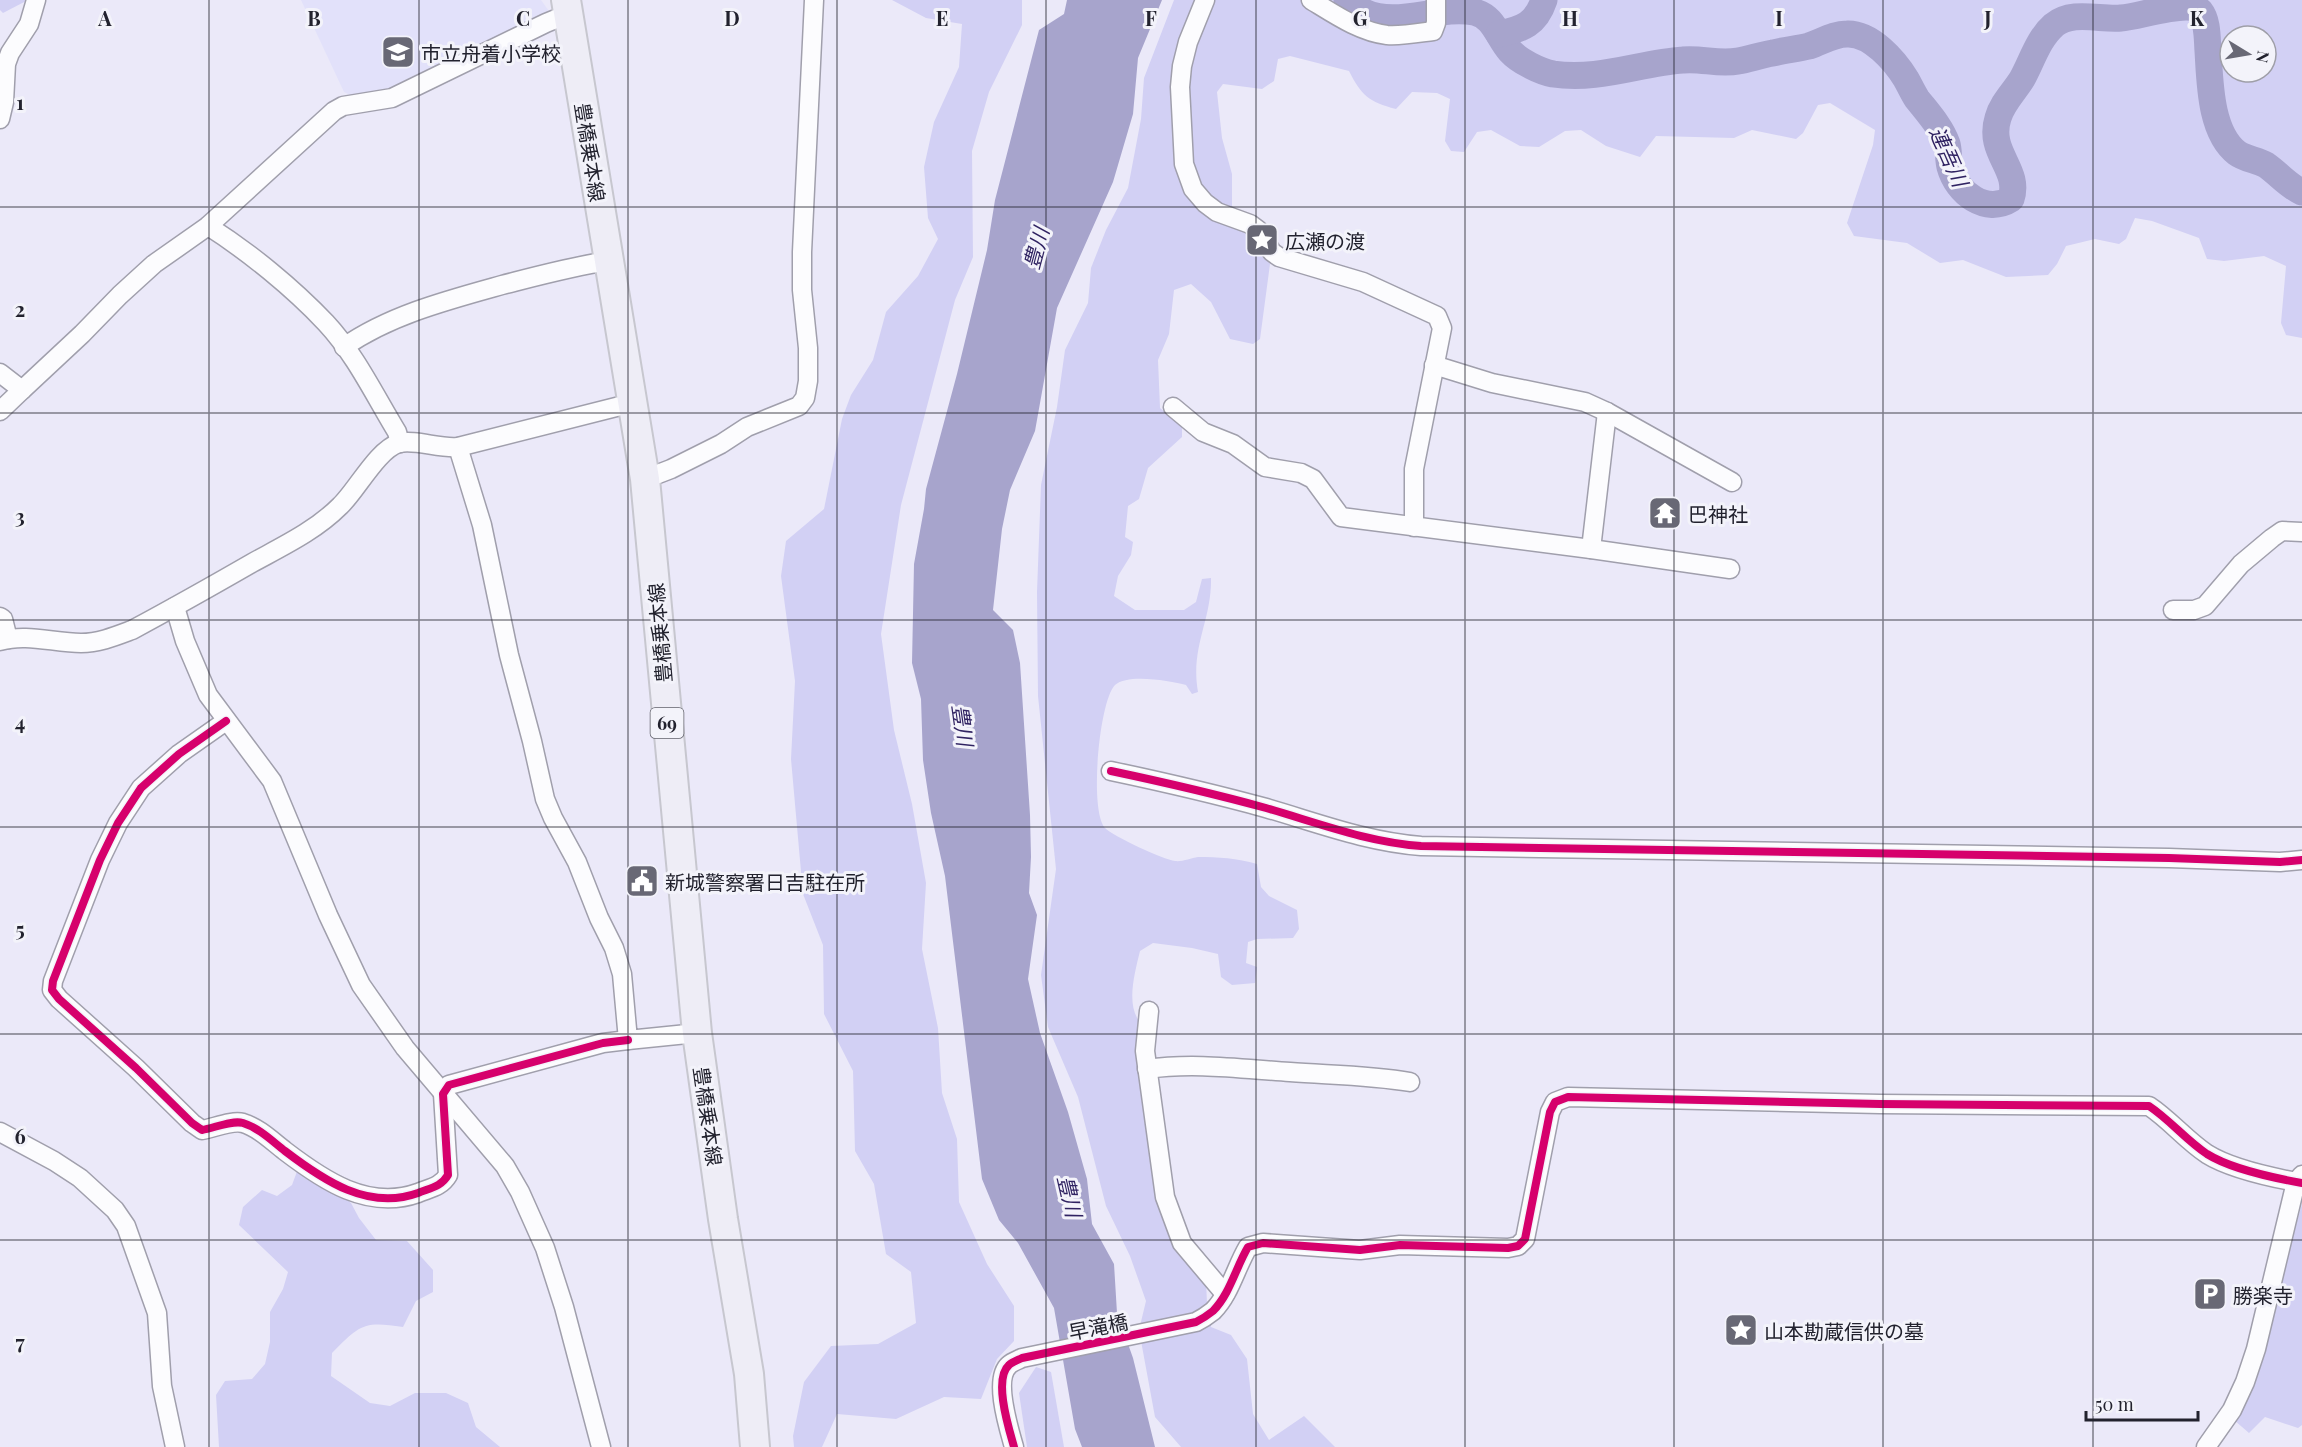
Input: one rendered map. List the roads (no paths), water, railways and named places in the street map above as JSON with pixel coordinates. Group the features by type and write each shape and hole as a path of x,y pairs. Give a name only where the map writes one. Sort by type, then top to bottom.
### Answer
{"main road":[{"name":"豊橋乗本線","path":"567,7 645,479 697,1033 723,1219 749,1374 755,1447"}],"street":[{"path":"0,119 4,102 6,64 10,53 29,24 36,0"},
{"path":"645,479 722,444 747,428 799,406 805,398 808,381 808,348 802,290 802,252 814,0"},
{"path":"1205,0 1188,42 1181,76 1184,164 1193,189 1205,203 1217,212 1250,224 1258,230 1272,252 1279,257 1363,282 1437,316 1442,328 1414,469 1414,527"},
{"path":"1311,0 1347,21 1385,35 1433,31 1436,23 1436,0"},
{"path":"0,411 145,272 208,226 334,111 343,106 392,98 546,23 567,7"},
{"path":"208,226 233,241 327,324 397,432 400,443"},
{"path":"344,347 363,334 409,314 466,295 544,274 609,261"},
{"path":"1434,365 1492,383 1585,402 1732,482"},
{"path":"0,373 22,390"},
{"path":"0,617 3,619 4,640 28,638 82,643 108,639 132,630 312,530 340,506 376,462 400,443 445,448 458,447 632,403"},
{"path":"1173,407 1203,432 1233,444 1265,467 1301,473 1313,479 1341,517 1730,569"},
{"path":"1591,549 1607,412"},
{"path":"458,447 482,525 509,655 545,799 577,862 599,918 614,948 622,974 628,1040"},
{"path":"2173,610 2194,610 2205,606 2241,564 2272,538 2282,531 2302,532"},
{"path":"175,607 185,641 208,695 272,781 328,915 361,985 405,1048 505,1167 520,1192 545,1248 564,1307 601,1447"},
{"path":"226,722 179,754 141,788 118,823 100,860 53,981 52,990 59,999 202,1130 240,1122 258,1130 302,1164 353,1194 380,1200 407,1197 443,1184 448,1175 443,1094 448,1085 603,1043 697,1033"},
{"path":"1111,771 1265,808 1374,841 1405,845 2280,862 2302,860"},
{"path":"1149,1011 1145,1051 1165,1197 1182,1243 1225,1294"},
{"path":"1147,1069 1164,1066 1225,1067 1379,1077 1410,1082"},
{"name":"早滝橋","path":"1014,1447 1004,1407 1003,1378 1008,1365 1022,1358 1196,1322 1213,1311 1225,1294 1238,1263 1248,1247 1263,1243 1360,1250 1400,1245 1508,1248 1518,1246 1525,1239 1550,1112 1555,1102 1568,1097 1880,1104 2149,1106 2165,1116 2181,1134 2209,1155 2235,1166 2300,1179"},
{"path":"0,1132 80,1178 115,1210 126,1226 156,1313 162,1386 175,1447"},
{"path":"2206,1447 2232,1410 2246,1382 2300,1179"}],"water":[{"name":"豊川","path":"1067,0 1162,0 1138,58 1133,114 1113,182 1057,308 1035,431 1010,490 1002,529 993,610 1013,630 1020,663 1030,815 1029,893 1037,915 1028,979 1040,1033 1068,1112 1087,1179 1092,1224 1114,1264 1117,1313 1133,1358 1155,1447 1082,1447 1075,1429 1054,1308 1018,1243 999,1220 982,1179 945,876 931,813 923,760 921,699 912,663 914,564 926,489 957,374 987,250 995,200 1039,30 1064,14"}],"waterway":[{"name":"連吾川","path":"1347,0 1362,11 1389,18 1446,11 1481,14 1491,23 1510,51 1519,58 1548,73 1570,76 1683,60 1731,62 1809,46 1837,35 1856,35 1881,49 1906,79 1917,99 1941,132 1948,147 1950,167 1959,185 1974,199 1992,204 2011,199 2013,188 2012,179 1997,141 1998,118 2005,102 2022,79 2039,43 2054,25 2069,18 2121,18 2174,8 2193,8 2200,11 2206,25 2213,106 2221,133 2237,153 2266,165 2292,187 2302,192"},
{"path":"1499,34 1528,24 1537,15 1544,0"}],"place":[{"name":"市立舟着小学校","path":"398,52"},
{"name":"広瀬の渡","path":"1262,240"},
{"name":"巴神社","path":"1665,513"},
{"name":"新城警察署日吉駐在所","path":"642,881"},
{"name":"勝楽寺","path":"2210,1294"},
{"name":"山本勘蔵信供の墓","path":"1741,1330"}]}
